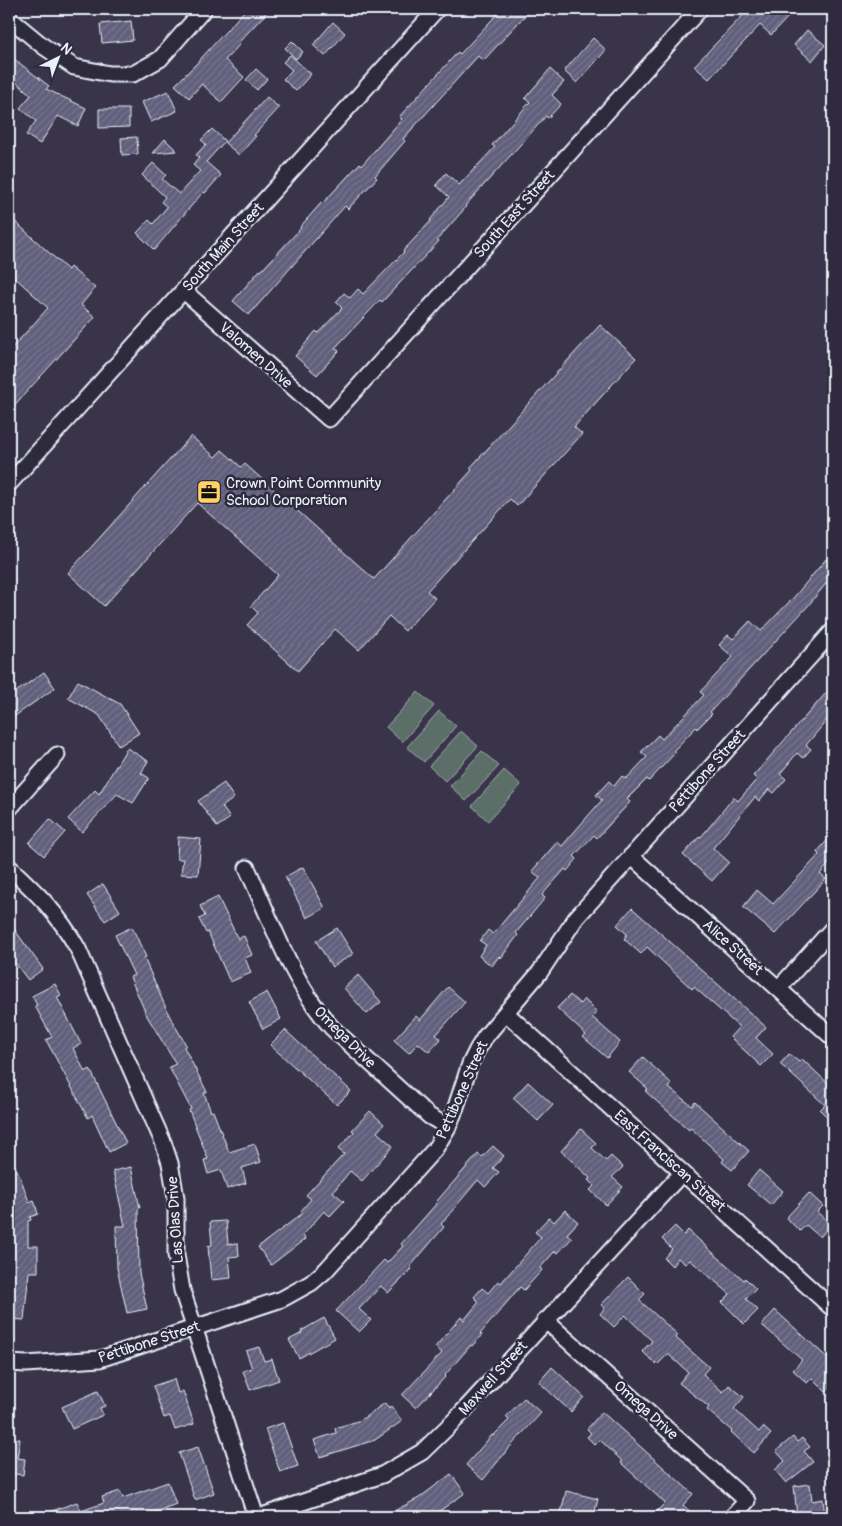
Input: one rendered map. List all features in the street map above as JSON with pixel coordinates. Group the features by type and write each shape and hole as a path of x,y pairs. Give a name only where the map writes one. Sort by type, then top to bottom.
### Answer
{"street":[{"path":"9,18 74,68 110,74 133,74 160,59 204,9"},
{"name":"South Main Street","path":"9,484 437,9"},
{"name":"South East Street","path":"329,419 700,9"},
{"name":"Valomen Drive","path":"184,291 329,419"},
{"name":"Pettibone Street","path":"9,1363 26,1364 100,1359 282,1299 311,1283 337,1258 442,1139 477,1050 485,1037 540,972 576,918 833,631"},
{"path":"9,809 57,755"},
{"name":"Alice Street","path":"631,856 833,1038"},
{"name":"Las Olas Drive","path":"9,867 42,897 67,928 78,948 163,1142 174,1181 178,1272 194,1327 257,1517"},
{"name":"Omega Drive","path":"247,868 298,979 319,1013 332,1028 429,1116 448,1127"},
{"path":"779,988 833,928"},
{"name":"East Franciscan Street","path":"506,1013 833,1310"},
{"name":"Maxwell Street","path":"257,1517 382,1475 422,1452 457,1418 682,1172"},
{"name":"Omega Drive","path":"545,1320 747,1501 732,1517"}],"green space":[{"path":"418,692 434,706 402,742 386,727"},
{"path":"439,711 456,726 424,762 407,747"},
{"path":"461,731 478,746 445,781 429,766"},
{"path":"482,751 499,766 466,801 450,786"},
{"path":"504,770 521,785 488,821 472,806"}],"building":[{"path":"246,9 270,9 225,60 244,77 221,102 202,84 189,98 175,85"},
{"path":"502,9 531,9 483,61 478,56 403,139 405,141 375,176 377,178 348,209 345,206 249,315 233,301 301,228 322,202 360,163 362,165 402,119 399,117 458,52 460,54"},
{"path":"749,9 785,9 791,14 771,35 760,25 709,79 694,66"},
{"path":"131,21 133,40 102,43 100,24"},
{"path":"333,22 345,33 325,56 313,45"},
{"path":"807,30 825,45 812,61 794,45"},
{"path":"593,38 606,50 577,83 564,71"},
{"path":"292,41 303,52 296,59 285,48"},
{"path":"9,55 49,86 46,89 86,108 78,126 58,116 40,144 26,135 36,121 20,108 31,95 9,76"},
{"path":"290,55 311,74 296,91 283,79 292,70 283,62"},
{"path":"256,69 267,79 257,90 246,80"},
{"path":"550,69 564,82 552,95 561,104 548,118 546,116 465,206 437,240 439,241 382,302 380,300 335,348 339,351 317,375 295,356 316,331 318,333 342,308 336,302 344,293 350,298 358,289 363,294 404,252 449,197 436,185 446,173 459,185 495,147 492,145 530,102 525,98"},
{"path":"168,91 177,111 151,122 142,102"},
{"path":"267,97 279,108 254,135 256,136 239,155 225,143"},
{"path":"99,109 129,109 129,127 99,128"},
{"path":"212,129 225,141 206,162 221,175 205,193 203,192 154,250 137,233 149,220 153,224 167,207 161,202 165,197 142,175 153,163 166,175 162,179 179,194 200,171 193,165 199,158 196,155 206,144 201,140"},
{"path":"137,137 138,154 122,155 121,138"},
{"path":"165,139 177,151 153,153"},
{"path":"9,216 68,270 70,267 95,288 81,305 95,317 9,411 9,351 48,308 9,272"},
{"name":"Crown Point Community School Corporation","path":"600,325 636,358 574,427 582,434 517,506 510,499 427,591 435,598 405,631 389,616 359,650 335,629 298,671 247,625 258,613 251,606 278,575 197,503 104,606 68,573 191,436 215,457 222,450 241,467 245,464 374,579 472,470 470,468"},
{"path":"826,559 833,565 833,575 807,607 710,712 712,714 697,729 696,727 674,750 676,752 649,781 647,779 627,799 630,802 597,838 594,835 574,856 577,859 567,871 565,869 542,895 545,898 516,933 518,935 501,958 499,956 492,966 479,956 486,945 480,941 488,930 493,934 540,878 532,871 557,842 562,846 602,800 596,795 609,781 614,786 622,776 626,779 647,757 641,752 658,735 662,739 704,695 700,692 733,657 719,645 728,635 733,639 750,621 761,631 795,596"},
{"path":"44,672 55,688 9,720 9,697"},
{"path":"78,681 120,704 139,733 119,746 99,715 68,698"},
{"path":"833,685 833,713 806,745 811,749 803,758 797,753 780,774 786,779 774,793 769,789 759,801 755,797 713,848 729,862 712,881 683,855 701,837 734,797 738,801 757,779 753,776"},
{"path":"127,748 148,761 141,773 149,778 133,803 117,794 82,832 68,819 95,790 99,794"},
{"path":"224,783 234,798 222,807 230,818 217,827 198,801"},
{"path":"50,819 65,832 44,856 29,843"},
{"path":"833,834 833,859 820,874 826,879 775,934 743,907 757,890 773,904 819,855 817,852"},
{"path":"178,837 201,839 198,875 181,874 183,859 177,859"},
{"path":"303,867 325,908 307,918 285,877"},
{"path":"103,884 120,911 105,921 87,895"},
{"path":"218,897 238,939 244,936 252,955 245,958 251,973 230,982 208,932 206,933 199,919 205,916 200,906"},
{"path":"632,908 766,1027 756,1038 773,1054 761,1066 730,1037 739,1027 694,987 692,989 647,947 641,954 624,939 627,934 617,925"},
{"path":"9,922 43,969 28,980 9,955"},
{"path":"132,927 169,1015 186,1045 184,1047 207,1092 204,1093 229,1152 255,1144 261,1162 242,1168 246,1183 227,1189 221,1170 208,1174 204,1160 208,1159 189,1110 191,1109 169,1067 176,1064 147,1016 130,977 134,975 115,935"},
{"path":"337,928 353,954 332,967 316,941"},
{"path":"358,975 381,1002 367,1014 344,988"},
{"path":"55,984 61,995 57,997 81,1044 73,1048 85,1072 90,1069 126,1143 109,1152 92,1115 88,1118 46,1040 52,1037 35,1006 37,1005 32,996"},
{"path":"448,987 465,1002 436,1035 441,1039 429,1052 418,1043 409,1053 394,1040 416,1016 420,1020"},
{"path":"267,992 281,1019 263,1029 249,1002"},
{"path":"570,995 580,1004 584,999 597,1012 592,1017 620,1042 607,1058 583,1037 586,1035 557,1008"},
{"path":"285,1030 351,1091 337,1105 270,1045"},
{"path":"789,1054 799,1062 802,1059 833,1088 833,1122 820,1110 825,1105 780,1064"},
{"path":"643,1057 672,1084 669,1088 692,1106 695,1102 749,1151 732,1170 722,1162 724,1159 691,1128 689,1130 645,1091 648,1089 629,1072"},
{"path":"528,1082 553,1105 538,1121 513,1098"},
{"path":"370,1111 384,1124 377,1132 393,1146 362,1181 350,1171 333,1192 344,1201 330,1216 324,1211 303,1235 305,1239 271,1265 258,1247 303,1213 301,1211 311,1199 306,1195 344,1154 338,1149 354,1132 352,1130"},
{"path":"581,1129 596,1143 592,1148 606,1161 611,1156 623,1167 612,1177 623,1187 606,1205 590,1190 594,1186 588,1180 590,1178 561,1151"},
{"path":"493,1146 504,1156 493,1168 499,1172 485,1187 478,1180 441,1224 444,1227 410,1267 412,1269 388,1293 381,1286 359,1309 371,1320 359,1332 336,1311 384,1260 387,1263 403,1246 401,1244 478,1154 482,1157"},
{"path":"9,1152 29,1202 34,1200 38,1214 30,1217 31,1220 28,1221 28,1246 38,1246 38,1272 29,1272 24,1320 9,1319 9,1230 14,1231 9,1215"},
{"path":"131,1167 140,1208 138,1209 139,1273 147,1309 127,1313 117,1268 116,1226 125,1226 113,1171"},
{"path":"759,1170 783,1191 771,1205 747,1185"},
{"path":"809,1193 823,1206 817,1212 831,1225 820,1237 806,1225 800,1231 786,1218"},
{"path":"565,1210 578,1222 567,1234 572,1238 558,1253 555,1251 540,1268 542,1270 524,1290 520,1287 480,1334 482,1335 416,1408 402,1395 442,1353 435,1347 461,1317 464,1320 479,1302 474,1297 482,1288 488,1293 498,1281 501,1283 541,1237 535,1232 549,1217 554,1222"},
{"path":"226,1221 228,1244 238,1243 239,1256 229,1257 231,1278 211,1280 208,1246 212,1245 210,1222"},
{"path":"675,1226 684,1235 688,1230 756,1289 746,1299 758,1310 744,1324 722,1302 730,1294 690,1260 685,1264 678,1258 672,1266 664,1258 672,1249 662,1239"},
{"path":"628,1277 645,1294 639,1300 678,1335 676,1338 709,1367 703,1374 723,1392 729,1385 744,1397 734,1409 759,1432 763,1427 771,1434 754,1453 707,1410 709,1407 679,1383 688,1372 668,1354 657,1365 642,1351 652,1341 625,1315 614,1327 600,1314 605,1308 601,1305"},
{"path":"775,1310 833,1363 833,1384 826,1392 812,1378 807,1383 793,1370 802,1360 762,1325"},
{"path":"324,1318 335,1338 299,1358 289,1340"},
{"path":"259,1347 264,1361 272,1359 279,1380 250,1390 243,1371 252,1368 246,1351"},
{"path":"552,1367 584,1397 571,1412 539,1382"},
{"path":"174,1379 178,1393 183,1391 194,1424 175,1430 170,1416 164,1418 153,1386"},
{"path":"98,1391 105,1406 100,1408 103,1415 72,1429 62,1407"},
{"path":"524,1398 541,1413 483,1480 466,1465 492,1435 509,1420 506,1417"},
{"path":"385,1403 389,1409 391,1406 402,1421 375,1440 320,1457 314,1440 336,1433 335,1428 361,1420"},
{"path":"602,1412 693,1494 683,1505 696,1517 651,1517 665,1503 621,1463 622,1461 600,1440 595,1445 587,1437 591,1433 587,1429"},
{"path":"283,1423 298,1466 280,1472 265,1429"},
{"path":"793,1437 797,1442 802,1438 810,1447 804,1451 813,1462 786,1483 775,1470 785,1461 776,1451"},
{"path":"9,1438 20,1439 17,1458 25,1459 23,1475 9,1473"},
{"path":"198,1447 214,1493 195,1500 179,1453"},
{"path":"451,1474 465,1493 431,1517 399,1517 396,1510 419,1498"},
{"path":"168,1482 176,1504 142,1517 38,1517 77,1502 81,1511 104,1503 102,1497 120,1491 123,1498"},
{"path":"810,1484 812,1501 823,1499 825,1517 797,1517 794,1486"},
{"path":"566,1491 598,1499 594,1515 586,1513 585,1517 560,1517"}],"place":[{"name":"Crown Point Community School Corporation","path":"209,492"}]}
